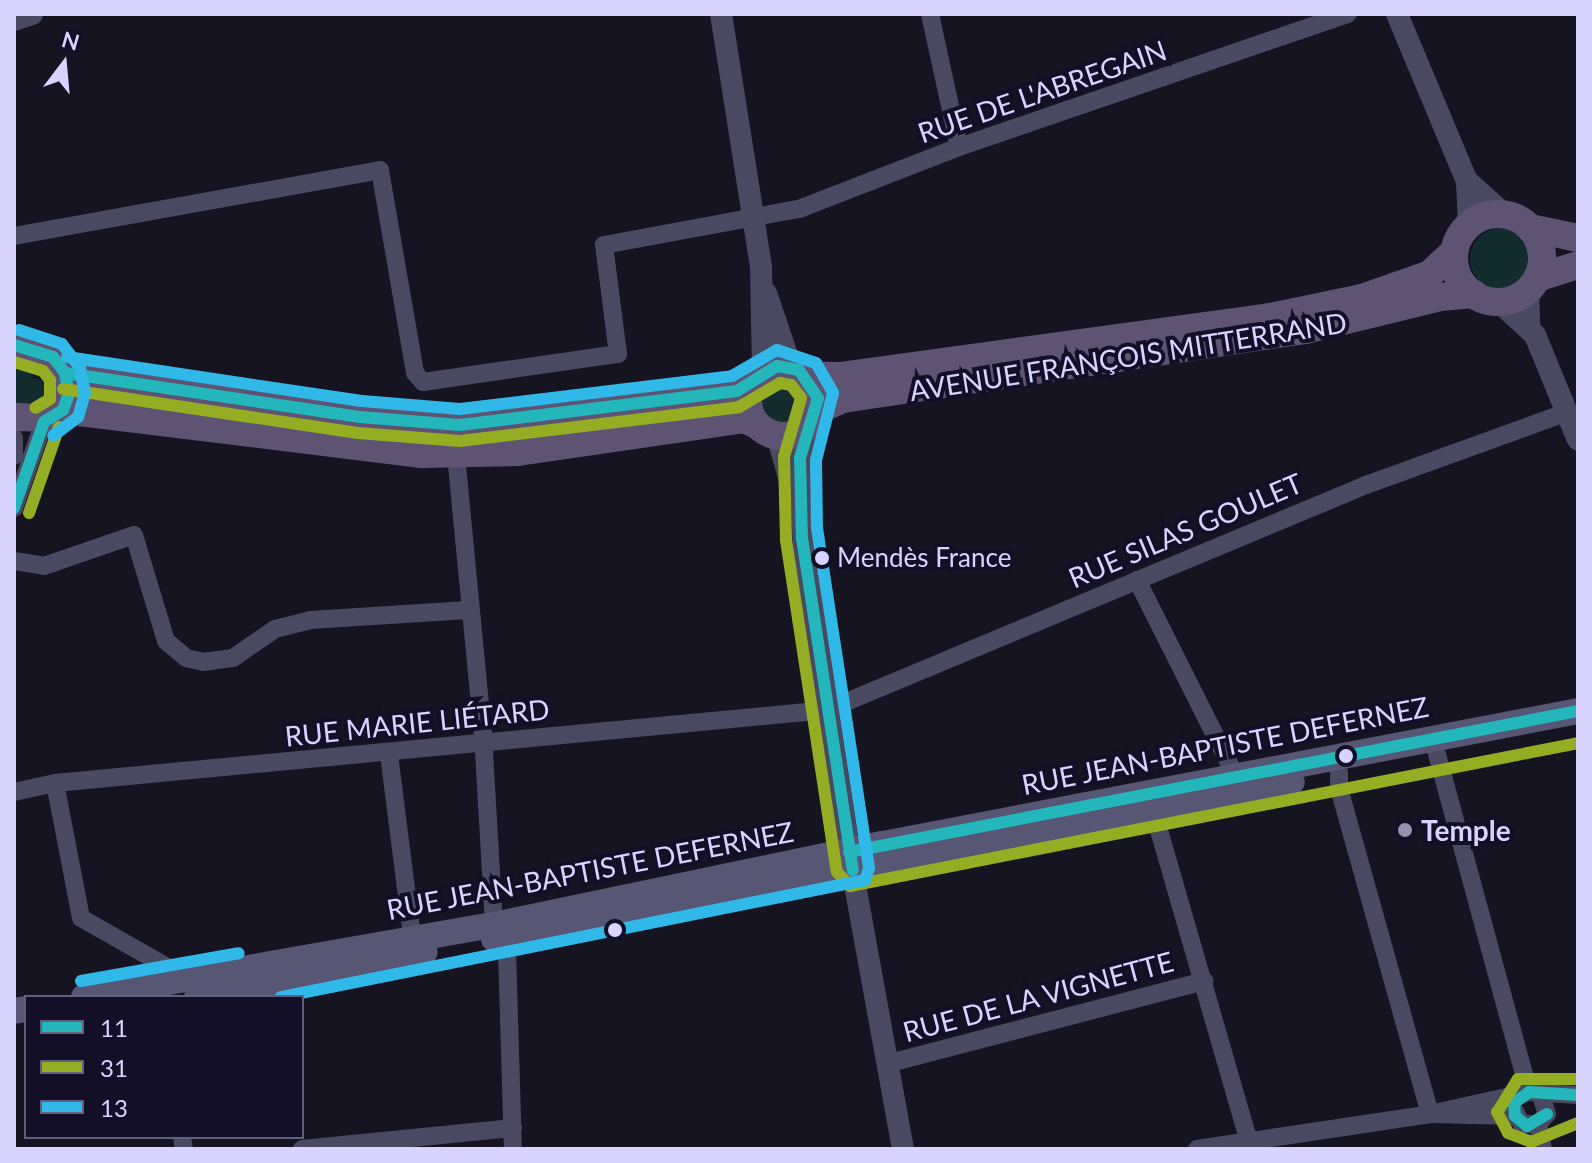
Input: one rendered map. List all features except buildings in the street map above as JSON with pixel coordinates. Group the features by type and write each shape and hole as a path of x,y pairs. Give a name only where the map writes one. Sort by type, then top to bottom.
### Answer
{"main road":[{"path":"1410,294 1454,252 1469,225 1485,216 1504,214 1530,228 1578,238"},
{"path":"1530,228 1542,255 1533,284"},
{"path":"1454,252 1456,271 1487,298"},
{"path":"1410,294 1487,298 1533,284 1578,265"},
{"name":"AVENUE FRANÇOIS MITTERRAND","path":"841,388 1270,317 1362,298 1410,294"},
{"path":"14,345 53,357 65,373 69,393 53,416"},
{"path":"65,373 360,417 460,425 598,411 737,391 778,374 841,388"},
{"path":"778,374 814,385 812,419"},
{"path":"764,430 747,404 778,374"},
{"path":"14,417 53,416 456,455 528,450 744,419 764,430 790,435 812,419 841,388"},
{"name":"RUE JEAN-BAPTISTE DEFERNEZ","path":"105,995 191,987 499,932 1240,785 1578,711"},
{"name":"RUE JEAN-BAPTISTE DEFERNEZ","path":"851,861 1154,813 1240,785 1339,773 1578,727"},
{"name":"RUE JEAN-BAPTISTE DEFERNEZ","path":"191,987 412,936 499,932"}],"street":[{"path":"14,20 32,14"},
{"path":"721,14 778,374"},
{"path":"930,14 959,147"},
{"name":"RUE DE L'ABREGAIN","path":"14,236 380,170 415,373 423,382 437,383 618,354 604,245 755,221 959,147 1348,14"},
{"path":"1397,14 1467,181 1469,225"},
{"path":"1467,181 1504,214"},
{"path":"1533,284 1529,327 1578,440"},
{"path":"1487,298 1529,327"},
{"name":"RUE SILAS GOULET","path":"827,710 1366,485 1568,412"},
{"path":"14,508 53,416"},
{"path":"801,529 800,458 812,419"},
{"path":"764,430 786,460 801,529 851,861 903,1149"},
{"path":"14,438 14,456"},
{"path":"456,455 499,932 513,1149"},
{"path":"14,561 44,566 134,535 166,641 186,658 203,662 233,658 275,629 310,620 468,610"},
{"path":"1137,580 1240,785"},
{"name":"RUE MARIE LIÉTARD","path":"14,792 55,783 389,754 483,742 827,710"},
{"path":"389,754 412,936"},
{"path":"1437,754 1543,1149"},
{"path":"1339,773 1430,1114"},
{"path":"55,783 81,918 191,987"},
{"path":"1154,813 1249,1142"},
{"name":"RUE DE LA VIGNETTE","path":"886,1064 1204,981"},
{"path":"1531,1107 1578,1095"},
{"path":"1197,1149 1430,1114 1578,1106"},
{"path":"302,1149 513,1128"}],"green space":[{"path":"1495,228 1507,228 1523,237 1530,247 1530,271 1523,281 1507,290 1495,290 1475,276 1470,265 1470,253 1484,233"},
{"path":"14,358 32,361 33,379 55,380 48,403 14,404"},
{"path":"783,375 800,383 808,400 800,417 783,425 766,417 758,400 766,383"}],"transit line":[{"name":"13","path":"19,330 62,344 80,368 85,393 78,417 53,436"},
{"name":"11","path":"14,345 53,357 65,373 69,393 63,410 44,422"},
{"name":"13","path":"67,357 362,401 460,409 732,376 777,350 816,363 833,393 816,460 817,528 869,868 865,880 291,995"},
{"name":"31","path":"14,362 43,371 50,380 50,399 35,408"},
{"name":"11","path":"65,373 360,417 460,425 737,391 777,366 799,370 818,398 800,458 802,538 853,870"},
{"name":"31","path":"63,389 358,433 460,441 739,407 780,383 791,385 801,398 784,457 786,540 837,872 850,886 1578,743"},
{"name":"11","path":"14,508 44,422"},
{"name":"31","path":"29,513 59,427"},
{"name":"11","path":"849,852 1578,711"},
{"name":"13","path":"81,981 239,953"},
{"name":"31","path":"1578,1079 1518,1079 1497,1112 1508,1133 1531,1142 1578,1123"},
{"name":"11","path":"1547,1114 1527,1126 1515,1116 1514,1103 1529,1092 1578,1095"}],"place":[{"name":"Mendès France","path":"822,558"},
{"name":"Temple","path":"1405,830"}]}
